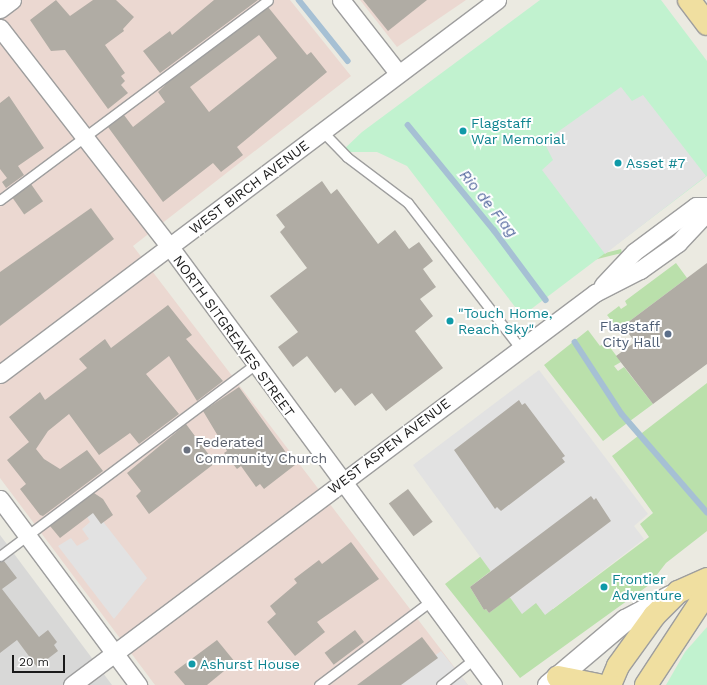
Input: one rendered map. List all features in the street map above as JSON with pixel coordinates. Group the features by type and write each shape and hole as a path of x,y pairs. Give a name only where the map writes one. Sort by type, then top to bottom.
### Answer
{"main road":[{"path":"689,0 707,24"},
{"path":"610,685 633,643 678,592 707,579"},
{"path":"646,685 707,592"},
{"path":"553,681 598,685"}],"street":[{"path":"0,9 12,0"},
{"path":"341,0 398,73"},
{"name":"WEST BIRCH AVENUE","path":"0,374 497,0"},
{"name":"NORTH SITGREAVES STREET","path":"0,28 170,247 341,481 493,685"},
{"path":"595,293 634,252 696,206 707,206"},
{"name":"WEST ASPEN AVENUE","path":"72,685 341,481 595,293 640,270 678,243 707,212"},
{"path":"0,499 138,685"},
{"path":"553,681 625,620 678,592"}],"lane":[{"path":"0,200 268,0"},
{"path":"322,131 347,157 408,202 520,348"},
{"path":"0,556 256,364"},
{"path":"319,685 431,601"},
{"path":"441,685 474,659"}],"shaded area":[{"path":"0,0 290,0 351,76 133,246 468,685 155,685 0,478"},
{"path":"360,0 466,0 397,47"},
{"path":"621,87 632,101 643,95 706,176 605,254 542,170 553,160 546,146 552,136"},
{"path":"539,370 648,514 634,526 644,539 545,615 536,603 522,614 413,465"},
{"path":"94,510 147,578 114,619 58,546 71,538 77,546 89,539 82,529 90,522 86,515"},
{"path":"0,535 112,685 0,685"},
{"path":"441,651 468,685 396,685"}],"green space":[{"path":"540,0 661,0 707,61 707,176 522,316 407,166 377,152 341,152 362,132"},
{"path":"621,249 622,253 570,266 569,262"},
{"path":"676,263 687,278 623,326 615,325 607,315 619,306 621,309 627,305 625,301"},
{"path":"588,330 600,346 606,342 621,362 614,366 618,371 624,367 653,404 603,441 544,365"},
{"path":"707,383 707,531 666,563 649,585 520,678 445,584 485,553 496,567 470,587 484,610 486,609 489,613 515,593 547,603 553,609 649,537 640,524 653,513 612,456"},
{"path":"707,627 707,685 666,685 685,652"}],"building":[{"path":"56,0 70,16 93,0 116,0 134,17 123,29 124,31 105,45 125,73 121,76 125,81 121,85 128,93 108,109 65,50 51,51 30,20"},
{"path":"214,0 258,0 160,73 143,51 170,31 172,35"},
{"path":"363,0 427,0 388,31"},
{"path":"268,7 307,55 311,52 327,72 237,147 243,155 221,172 213,163 163,202 108,127 124,115 133,127 165,102 158,92 167,83","holes":["259,35 277,58 209,112 190,87"]},
{"path":"9,96 44,148 18,166 24,175 6,188 2,182 7,178 0,169 0,103"},
{"path":"322,181 331,194 337,189 378,244 395,230 409,249 419,242 433,261 423,269 436,287 420,299 433,316 415,331 443,368 386,411 372,393 355,406 341,388 335,393 307,356 293,367 278,347 298,332 270,296 307,268 280,232 285,227 276,215"},
{"path":"31,184 43,201 24,214 12,197"},
{"path":"91,208 114,239 0,326 0,272"},
{"name":"Flagstaff City Hall","path":"707,263 707,364 653,404 616,356 635,342 623,326"},
{"path":"168,305 192,335 186,339 223,381 197,401 169,356 146,374 179,414 139,444 130,433 99,455 69,414 48,431 36,449 44,459 60,469 87,450 103,471 43,516 40,515 20,489 26,484 7,460 29,442 9,417 40,392 45,400 87,368 79,359 105,339 111,348"},
{"path":"239,387 295,465 264,489 260,484 256,487 241,466 237,469 224,453 227,451 203,411"},
{"path":"519,400 522,405 525,403 565,456 562,458 565,462 501,511 497,507 495,509 454,450"},
{"path":"186,424 215,463 149,514 136,496 141,491 127,473"},
{"path":"408,489 433,522 414,536 389,503"},
{"path":"94,493 103,499 113,515 101,524 93,513 60,538 50,526"},
{"path":"591,496 594,500 596,498 611,521 489,613 486,609 484,610 470,587"},
{"path":"351,542 379,579 317,622 325,632 295,656 267,622 276,614 270,606 297,583 294,579 319,560 322,564"},
{"path":"4,561 17,578 2,589 39,637 48,630 57,642 54,645 58,651 37,667 17,640 0,653 0,562"},
{"path":"355,630 364,642 334,665 325,653"},
{"path":"422,637 438,658 401,685 357,685"},
{"path":"217,640 235,662 207,685 185,685 174,672"}],"waterway":[{"name":"Rio de Flag","path":"299,0 348,61"},
{"name":"Rio de Flag","path":"408,125 494,230 546,300"},
{"name":"Rio de Flag","path":"575,342 622,414 707,512"}],"place":[{"name":"Flagstaff War Memorial","path":"463,131"},
{"name":"Asset #7","path":"618,163"},
{"name":"\"Touch Home, Reach Sky\"","path":"450,321"},
{"name":"Flagstaff City Hall","path":"668,334"},
{"name":"Federated Community Church","path":"187,450"},
{"name":"Frontier Adventure","path":"604,587"},
{"name":"Ashurst House","path":"192,664"}]}
